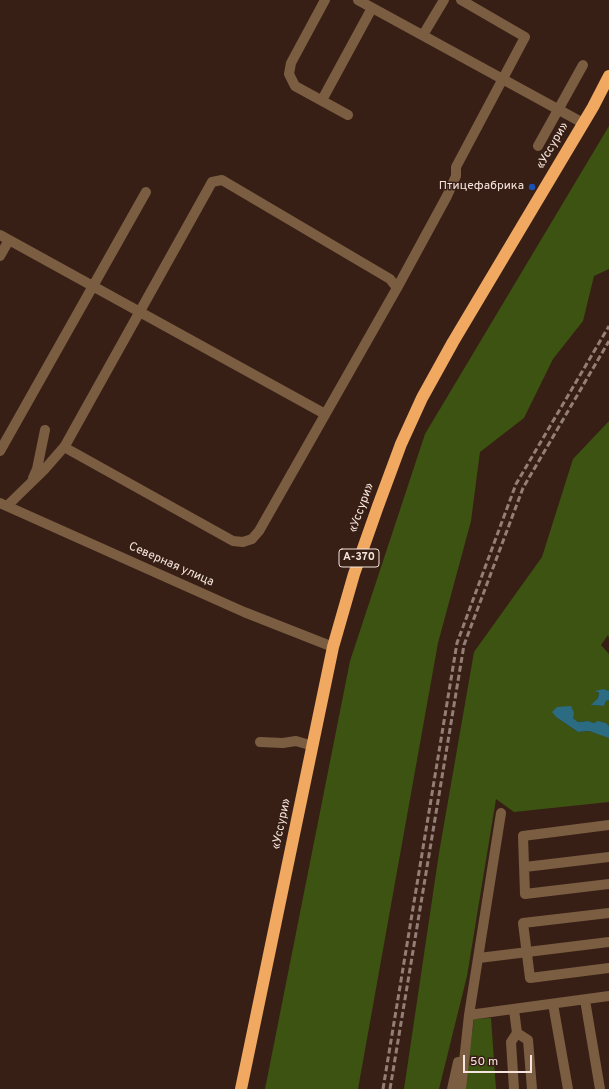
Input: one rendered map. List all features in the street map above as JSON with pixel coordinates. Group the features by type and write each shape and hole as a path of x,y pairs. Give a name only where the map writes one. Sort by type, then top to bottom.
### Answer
{"highway":[{"name":"«Уссури»","path":"241,1089 333,646 354,574 378,506 401,444 422,398 453,342 583,123 609,76"}],"street":[{"path":"325,0 291,63 289,74 295,86 348,115"},
{"path":"358,0 583,123"},
{"path":"423,35 444,0"},
{"path":"64,447 233,541 244,542 252,539 259,531 397,288 456,176 456,167 526,37 461,0"},
{"path":"322,100 372,8"},
{"path":"538,146 583,64"},
{"path":"3,504 44,470 64,447 141,313 212,182 222,180 390,279 397,288"},
{"path":"0,451 146,192"},
{"path":"0,256 4,237 92,287 325,414"},
{"path":"33,480 37,469 45,430"},
{"name":"Северная улица","path":"3,504 244,612 333,646"},
{"path":"260,742 283,743 296,741 312,746"},
{"path":"452,1089 469,1015 501,813"},
{"path":"609,825 522,836 525,867 525,894 609,884"},
{"path":"525,867 609,857"},
{"path":"609,913 523,923 530,978 609,968"},
{"path":"479,958 609,942"},
{"path":"469,1015 609,996"},
{"path":"585,1000 600,1089"},
{"path":"553,1004 568,1089"},
{"path":"514,1010 517,1033 511,1042 514,1089"},
{"path":"461,1089 469,1015"},
{"path":"517,1033 528,1040 532,1089"}],"green space":[{"path":"609,126 609,269 594,276 583,321 553,359 524,418 480,452 471,521 438,643 358,1089 265,1089 350,661 425,434"},
{"path":"609,421 609,638 608,635 601,645 609,654 609,691 604,689 596,692 599,693 598,698 592,705 604,706 606,701 609,700 609,726 606,723 594,723 588,721 578,722 573,718 553,713 556,717 578,732 589,731 609,737 609,802 514,812 496,799 467,976 439,1089 404,1089 439,853 474,652 542,557 573,459"},
{"path":"491,1018 496,1089 464,1089 474,1019"}],"water":[{"path":"604,689 609,691 609,700 606,701 604,706 591,705 598,698 599,693 595,691"},
{"path":"571,706 574,713 573,718 578,722 588,721 594,723 598,721 606,723 609,726 609,738 589,731 578,732 556,717 552,712 557,707"}],"railway":[{"path":"383,1089 457,643 516,484 609,326"},
{"path":"390,1089 464,645 523,488 609,341"}],"place":[{"name":"Птицефабрика","path":"532,187"}]}
